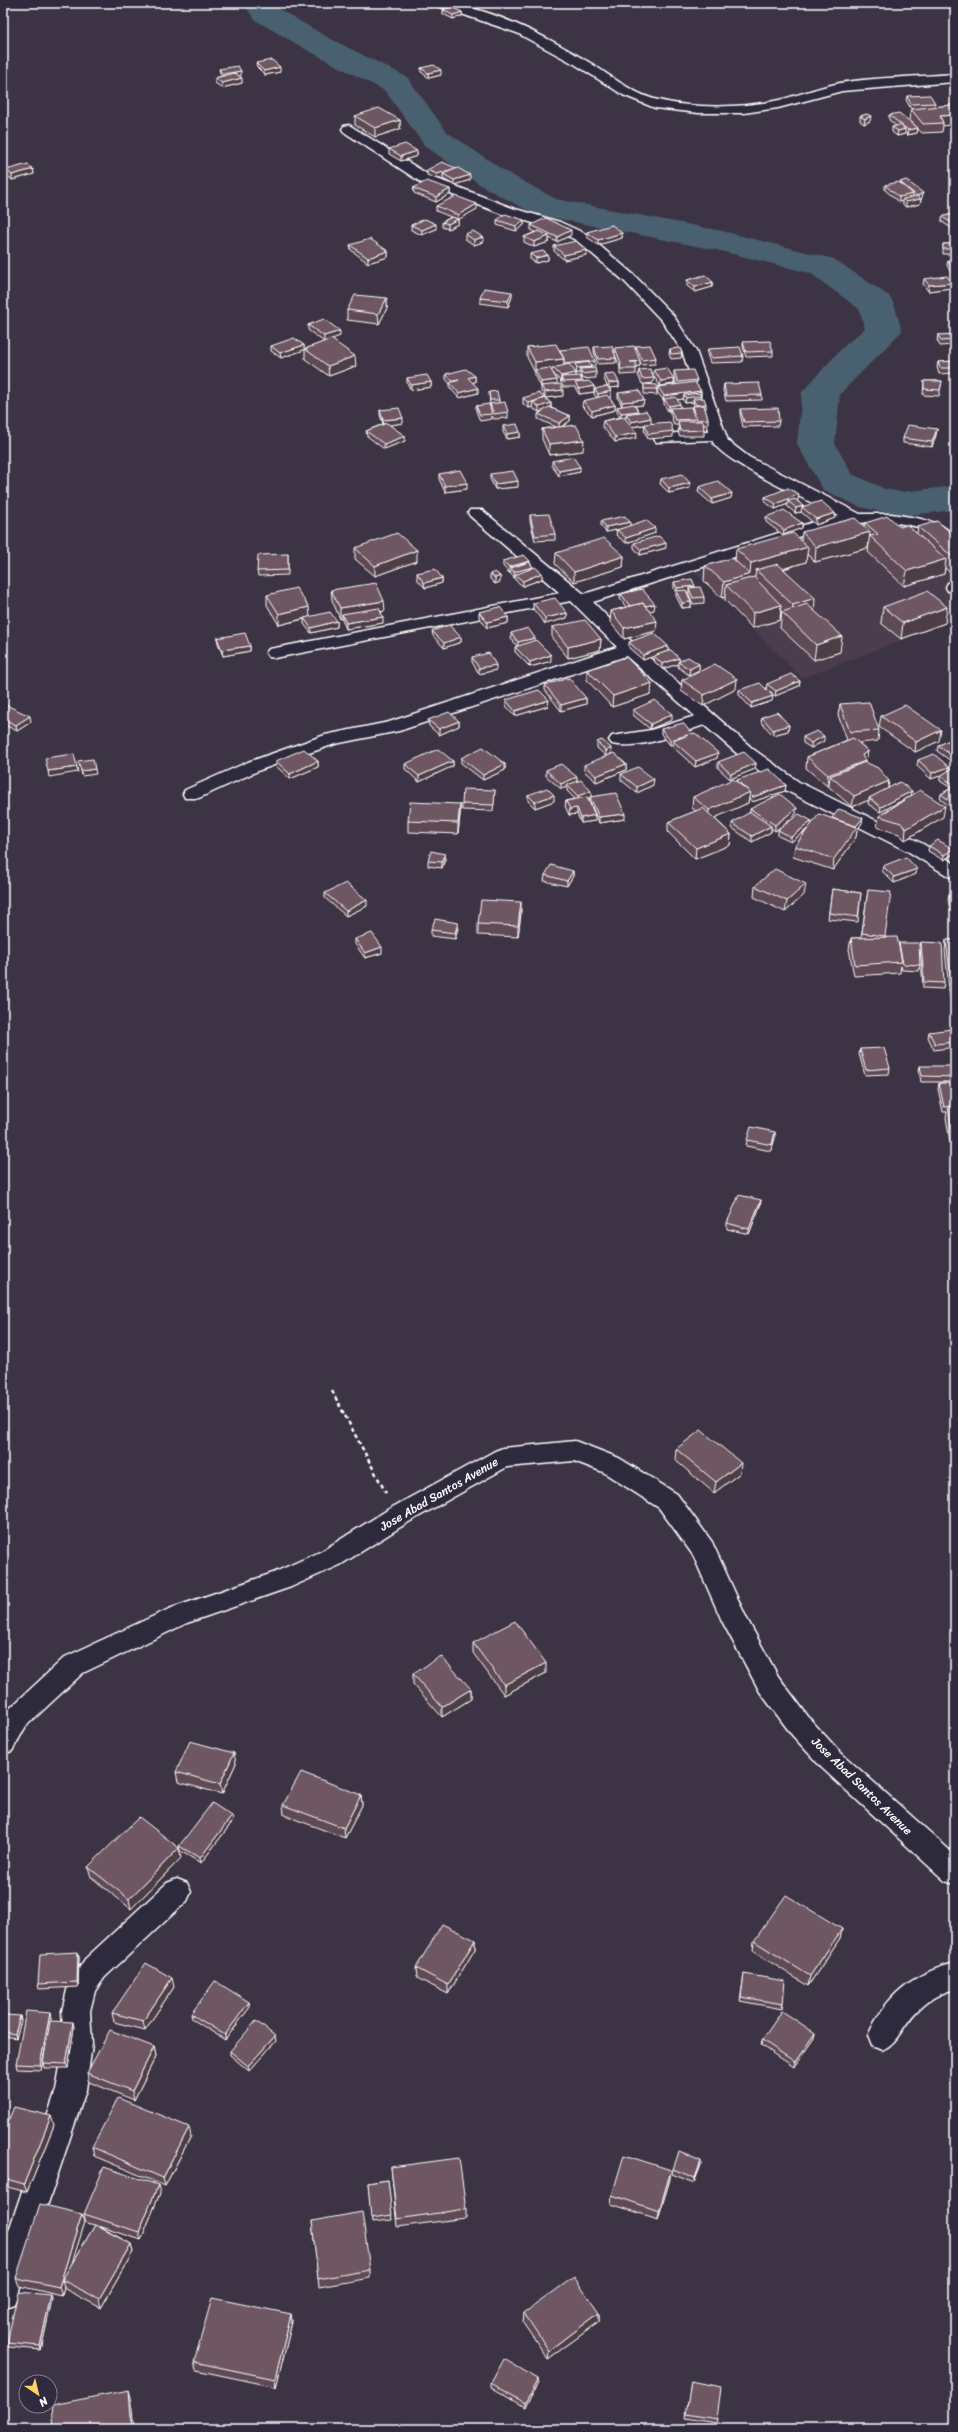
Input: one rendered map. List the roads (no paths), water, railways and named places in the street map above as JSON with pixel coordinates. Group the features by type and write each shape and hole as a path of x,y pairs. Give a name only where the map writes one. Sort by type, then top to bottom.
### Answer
{"main road":[{"path":"442,3 521,30 580,62 628,92 655,104 698,110 744,109 778,104 841,87 955,78"},
{"path":"349,129 427,180 507,211 555,225 581,237 629,278 668,318 689,351 720,443 744,460 856,518"},
{"path":"662,439 717,435"},
{"path":"476,513 578,598 629,649 747,753 792,786 916,848 955,872"},
{"path":"275,653 578,598 826,523 856,518 900,520 931,527 955,544"},
{"path":"192,794 254,766 331,739 393,727 629,649"},
{"path":"618,740 638,739 665,733 707,718"},
{"name":"Jose Abad Santos Avenue","path":"3,1744 17,1718 74,1665 178,1616 282,1580 331,1558 398,1516 503,1458 575,1451 611,1465 668,1501 703,1549 735,1621 769,1684 801,1726 837,1766 955,1872"},
{"path":"3,2293 71,2090 78,2044 76,2011 82,1986 95,1968 177,1892"},
{"path":"882,2036 910,1995 937,1980 955,1976"}],"waterway":[{"path":"258,3 266,14 318,44 396,84 436,139 494,179 546,207 722,241 822,266 876,304 884,331 855,356 821,392 816,444 837,482 874,499 901,504 955,498"}]}
